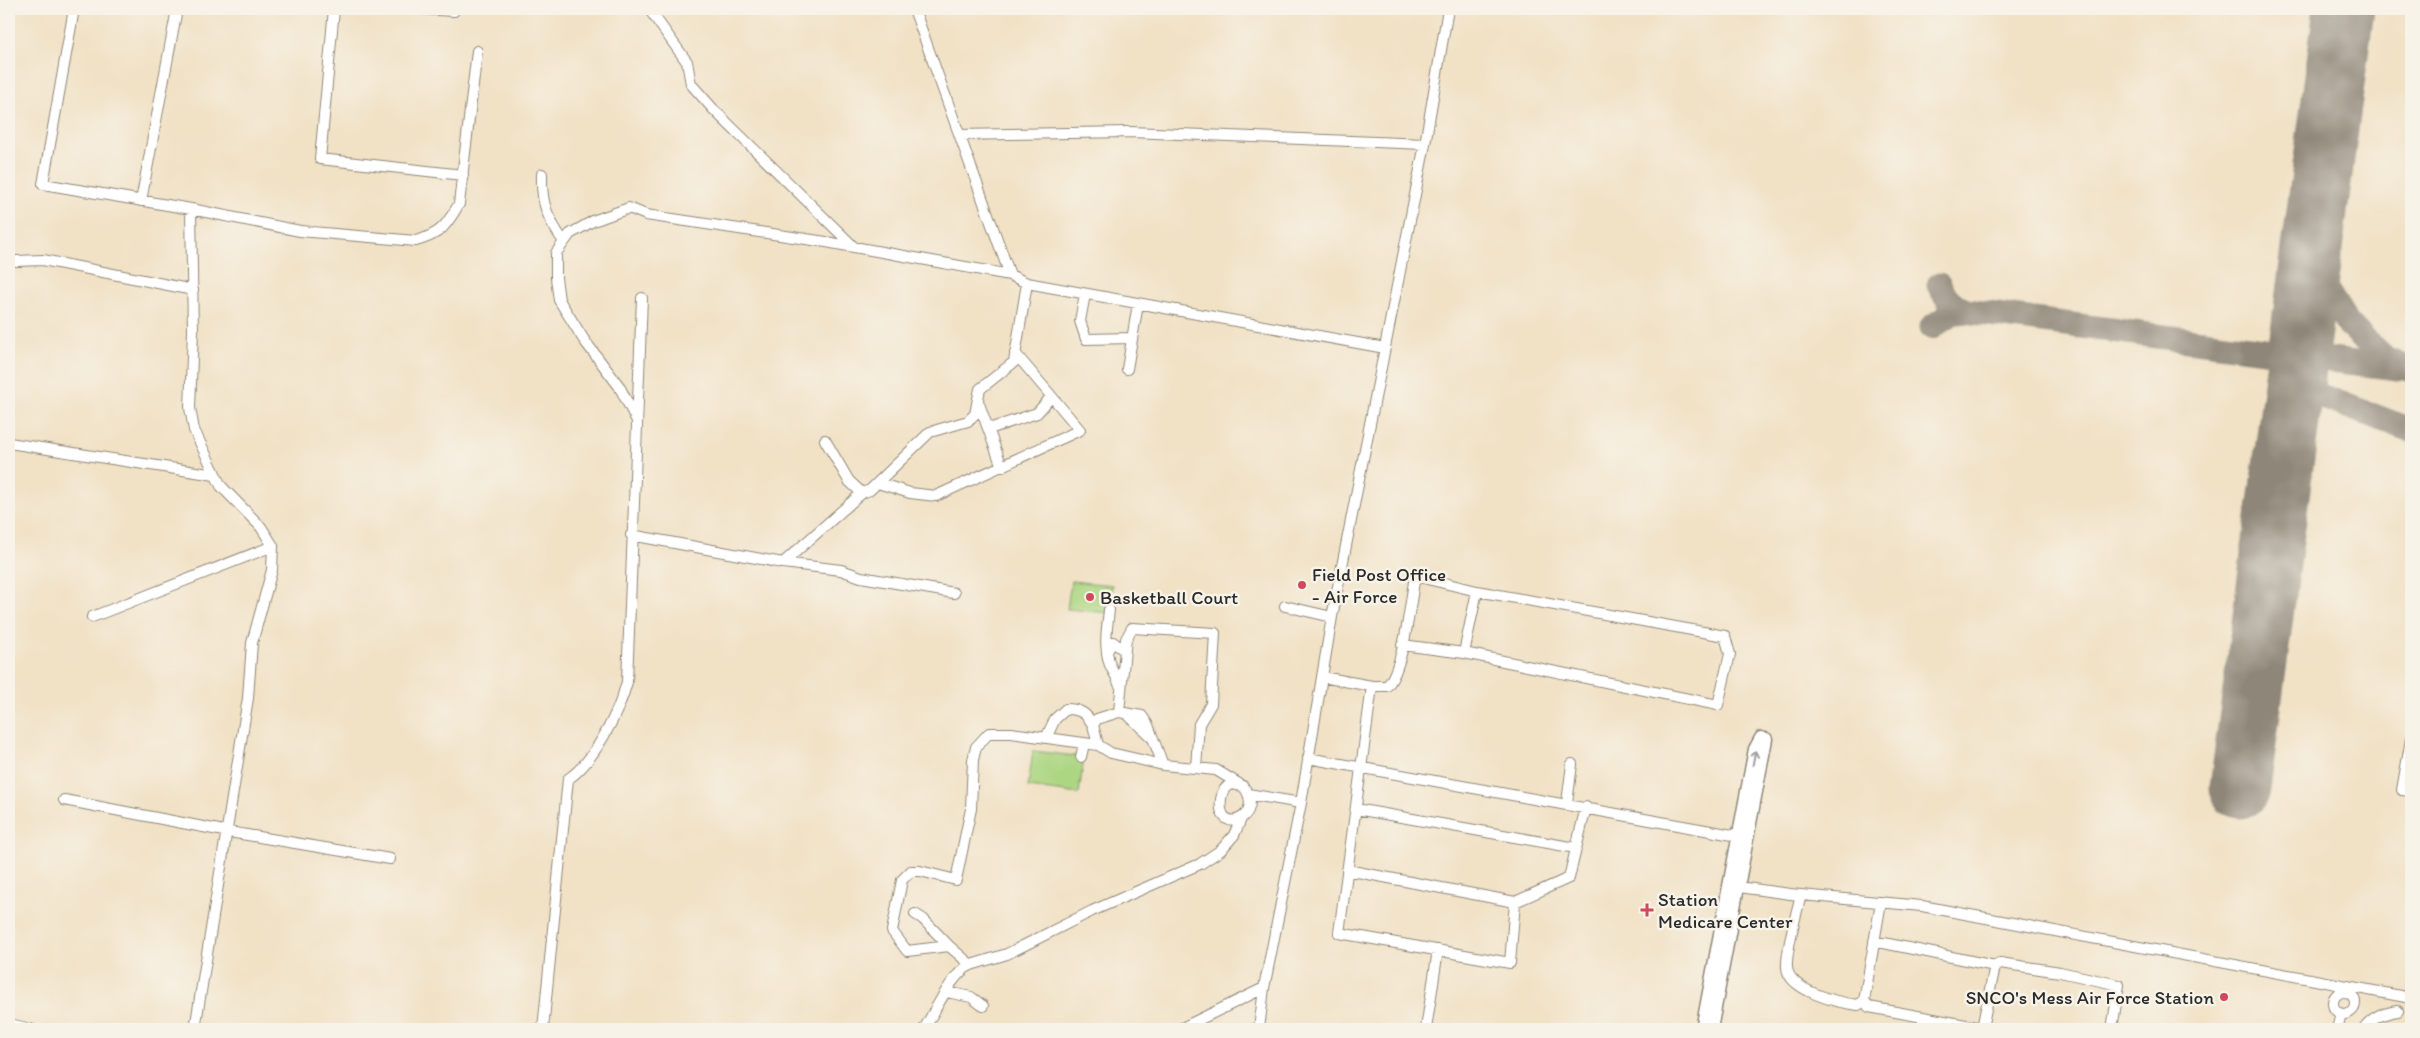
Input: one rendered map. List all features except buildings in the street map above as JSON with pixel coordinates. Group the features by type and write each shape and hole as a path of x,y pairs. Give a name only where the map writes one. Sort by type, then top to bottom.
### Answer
{"main road":[{"path":"1702,1029 1755,749 1764,738 1739,887 1712,1029"}],"street":[{"path":"74,9 43,184 191,209 300,231 416,240 435,235 448,223 459,204 477,51"},
{"path":"141,201 177,9"},
{"path":"334,9 320,158 463,175"},
{"path":"421,9 454,11"},
{"path":"649,9 687,62 691,84 714,110 854,247"},
{"path":"914,9 1010,275"},
{"path":"1259,1029 1264,988 1301,803 1332,617 1425,144 1448,9"},
{"path":"960,135 1130,132 1425,144"},
{"path":"542,174 541,195 544,209 564,242"},
{"path":"637,421 619,386 584,340 559,300 556,253 570,234 593,221 629,208 646,215 854,247 1010,275 1026,283 1385,348"},
{"path":"191,209 193,290 190,408 194,430 221,486 261,527 273,546 272,570 252,643 248,698 196,1029"},
{"path":"16,261 43,260 193,290"},
{"path":"783,563 862,494 878,483 930,432 968,420 975,414 980,389 1014,362 1026,283"},
{"path":"1084,294 1080,321 1086,339 1132,338"},
{"path":"543,1029 568,779 580,771 595,748 622,701 627,682 642,298"},
{"path":"1127,369 1138,304"},
{"path":"878,483 910,494 936,496 1080,430 1016,353"},
{"path":"989,429 1037,413 1051,397"},
{"path":"978,401 1002,467"},
{"path":"825,440 849,481 862,494"},
{"path":"9,443 215,475"},
{"path":"632,535 783,563 841,570 861,577 954,593"},
{"path":"92,617 273,546"},
{"path":"1322,677 1372,686 1387,686 1392,681 1402,645 1415,576 1477,591 1726,636 1730,654 1718,706 1464,653 1402,645"},
{"path":"1464,653 1477,591"},
{"path":"1285,606 1332,617"},
{"path":"1109,610 1105,642 1109,664 1117,676 1123,713"},
{"path":"1120,691 1126,639 1132,628 1215,633 1211,704 1199,724 1196,768"},
{"path":"1107,651 1113,642 1121,648 1125,645"},
{"path":"1372,686 1339,933 1510,963 1515,902"},
{"path":"1046,738 1055,719 1066,710 1078,710 1093,725 1098,745"},
{"path":"1093,725 1097,718 1123,713 1142,716 1148,725 1163,765"},
{"path":"924,1029 955,978 966,967 1007,954 1092,911 1200,864 1221,850 1234,835 1249,807 1248,794 1239,784 1216,770 1163,765 1111,753 1098,745 1011,734 989,734 976,747 973,760 971,810 956,880 920,870 911,871 902,880 892,931 907,951 949,946"},
{"path":"2411,739 2402,790 2411,791"},
{"path":"1081,757 1084,744"},
{"path":"1308,758 1567,803 1738,836"},
{"path":"1567,803 1572,764"},
{"path":"1239,784 1227,785 1222,792 1220,804 1222,814 1226,818 1235,821 1241,819"},
{"path":"1248,794 1301,803"},
{"path":"64,800 390,859"},
{"path":"1347,870 1515,902 1570,878 1586,807"},
{"path":"1356,809 1576,848"},
{"path":"1739,887 1801,895 1922,906 2411,998"},
{"path":"1801,895 1787,968 1793,980 1823,997 1858,1005 1864,1001 1881,902"},
{"path":"915,914 923,919 949,946 971,965"},
{"path":"1874,940 1995,966 2000,963 2052,970 2119,985 2112,1029"},
{"path":"1426,1029 1438,950"},
{"path":"1864,1001 1869,1007 1986,1029 1995,966"},
{"path":"2332,984 2350,994 2355,1002 2354,1008 2350,1013 2341,1014 2335,1010 2334,999 2339,994 2350,994 2357,991 2369,991"},
{"path":"1180,1029 1264,988"},
{"path":"947,992 971,997 983,1006"},
{"path":"2364,1029 2376,1017 2387,1012 2398,1011"},
{"path":"2337,1029 2341,1014"},
{"path":"9,1024 31,1029"}],"green space":[{"name":"Basketball Court","path":"1071,581 1112,585 1110,613 1067,609"},
{"path":"1033,751 1084,757 1079,794 1028,787"}],"taxiway":[{"path":"2313,244 2326,289 2347,323 2385,359 2410,369"},
{"path":"1939,285 1950,301 1966,311 2272,351 2286,346 2301,334"},
{"path":"1932,327 1952,313 1966,311"},
{"path":"2298,356 2397,368"},
{"path":"2294,386 2411,430"}],"runway":[{"path":"2240,788 2344,9"}],"place":[{"name":"Field Post Office - Air Force","path":"1302,585"},
{"name":"Basketball Court","path":"1090,597"},
{"name":"Station Medicare Center","path":"1647,910"},
{"name":"SNCO's Mess Air Force Station","path":"2224,997"}]}
